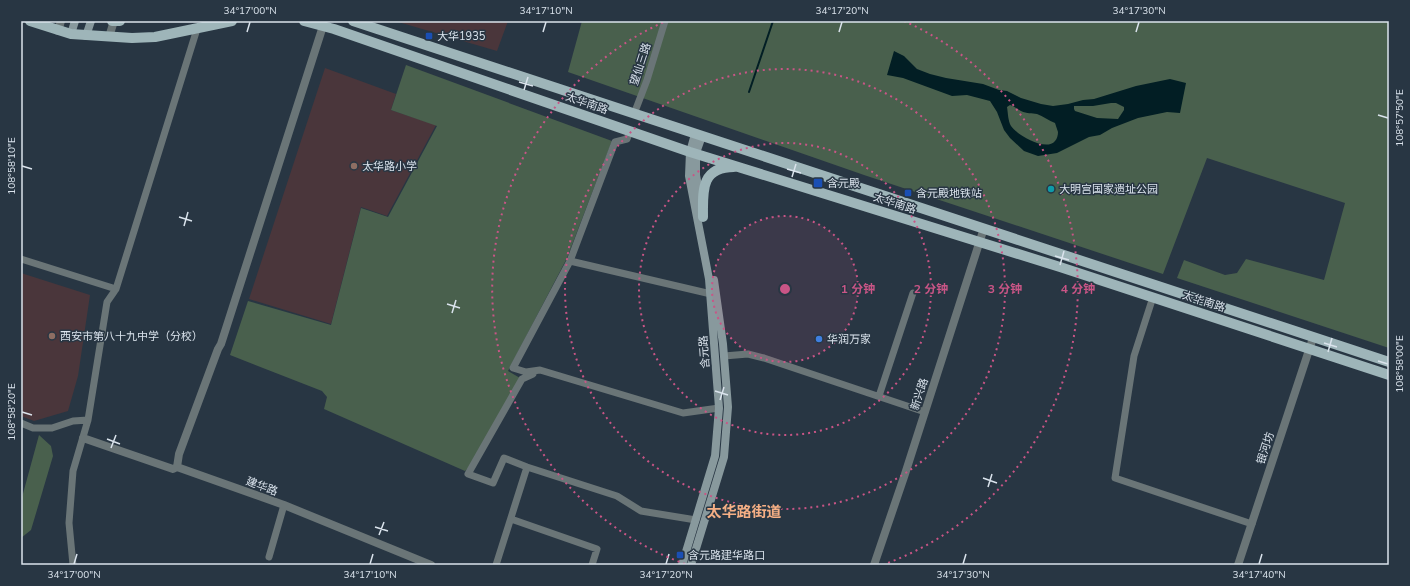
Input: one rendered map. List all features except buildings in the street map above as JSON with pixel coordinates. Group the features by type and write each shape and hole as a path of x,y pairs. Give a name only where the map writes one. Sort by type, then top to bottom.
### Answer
{"main road":[{"path":"30,21 59,26 71,34 132,38 155,37 232,21"},
{"path":"71,34 75,21"},
{"path":"86,36 91,21"},
{"path":"113,21 120,21"},
{"name":"太华南路","path":"304,21 323,26 693,152 1060,266 1389,375"},
{"name":"太华南路","path":"352,21 1389,362"},
{"name":"含元路","path":"682,565 715,456 720,408 710,279 689,176 693,152 699,135"},
{"name":"含元路","path":"691,565 724,457 728,407 717,295 693,152"},
{"path":"703,217 704,192 708,178 713,172 721,168 742,167"}],"street":[{"path":"109,37 113,21"},
{"name":"望仙三路","path":"634,114 647,80 665,21"},
{"path":"177,467 182,446 221,344 323,26"},
{"path":"73,565 69,523 72,470 88,420 107,302 116,289 197,29"},
{"path":"630,131 627,139 615,142 570,261 513,368 526,372 540,370 683,413 720,408"},
{"name":"新兴路","path":"877,564 984,228"},
{"path":"21,259 116,289"},
{"path":"570,261 711,294"},
{"path":"879,396 913,292"},
{"path":"1153,297 1134,356 1115,478 1252,524"},
{"name":"银河坊","path":"1238,565 1313,338"},
{"path":"724,356 748,354 925,412"},
{"path":"540,370 522,379 468,474 493,483 504,458 617,496 640,511 696,520"},
{"path":"21,423 32,428 52,428 73,421 88,420"},
{"name":"建华路","path":"83,438 173,469 177,467 284,505 431,565"},
{"path":"496,565 527,467"},
{"path":"269,557 284,505"},
{"path":"511,519 597,549 592,565"}],"shaded area":[{"path":"395,21 508,21 497,51"},
{"name":"大明宫国家遗址公园","path":"582,21 1389,21 1389,348 1177,278 1184,260 1225,275 1237,273 1246,259 1324,280 1345,203 1207,158 1163,274 864,175 568,72"},
{"path":"894,51 904,56 917,69 930,74 983,84 999,90 1007,91 1021,98 1053,106 1094,99 1136,86 1170,79 1186,83 1180,113 1167,112 1138,118 1112,128 1100,135 1089,137 1057,153 1038,156 1024,151 1010,138 1004,130 997,112 990,101 967,95 952,96 903,78 887,75","holes":["1116,103 1124,107 1124,110 1118,119 1097,118 1075,111 1074,109 1074,106 1093,106","1010,105 1023,112 1037,114 1055,123 1058,132 1056,140 1051,144 1045,145 1032,141 1019,134 1014,130 1009,122 1007,107"]},
{"path":"406,65 612,141 567,258 508,371 520,378 472,465 465,471 324,409 327,397 322,391 230,355 248,301 331,325 361,208 388,217 437,126 391,110"},
{"name":"太华路小学","path":"325,68 396,94 391,110 436,125 387,216 361,207 331,324 249,299"},
{"name":"西安市第八十九中学（分校）","path":"21,273 90,295 78,376 68,411 34,421 21,416"},
{"path":"39,435 51,446 53,456 31,530 21,538 21,501"}],"waterway":[{"path":"749,92 773,21"}],"place":[{"name":"大华1935","path":"429,36"},
{"name":"太华路小学","path":"354,166"},
{"name":"含元殿","path":"818,183"},
{"name":"大明宫国家遗址公园","path":"1051,189"},
{"name":"含元殿地铁站","path":"908,193"},
{"name":"西安市第八十九中学（分校）","path":"52,336"},
{"name":"华润万家","path":"819,339"},
{"name":"含元路建华路口","path":"680,555"}],"district":[{"name":"太华路街道","path":"744,512"}]}
